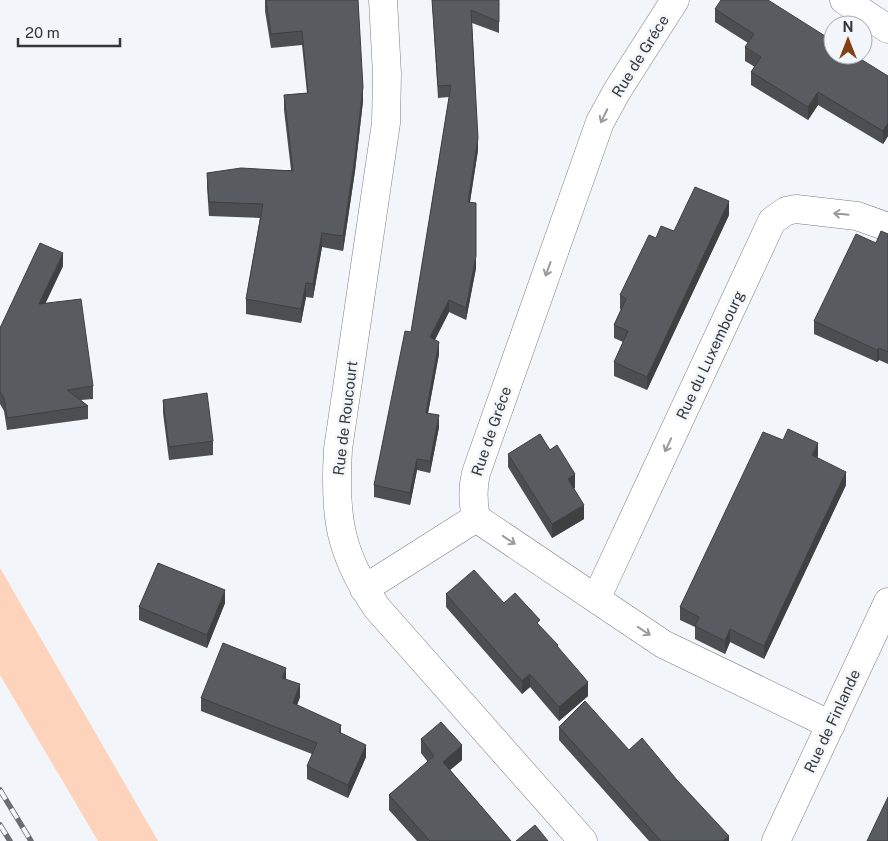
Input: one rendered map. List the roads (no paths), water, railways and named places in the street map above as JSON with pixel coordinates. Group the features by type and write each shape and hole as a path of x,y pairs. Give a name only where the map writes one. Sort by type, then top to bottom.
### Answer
{"street":[{"name":"Rue de Roucourt","path":"382,0 387,74 386,123 338,449 337,501 340,531 351,565 364,589 388,622 583,841"},
{"name":"Rue de Gréce","path":"476,518 472,487 476,473 600,122 675,0"},
{"path":"844,0 888,29"},
{"name":"Rue du Luxembourg","path":"596,599 772,221 786,211 796,209 858,216 888,227"},
{"path":"364,589 476,518 663,644 830,725"},
{"name":"Rue de Finlande","path":"776,841 888,602"}],"railway":[{"path":"0,790 31,841"},
{"path":"0,825 10,841"}]}
